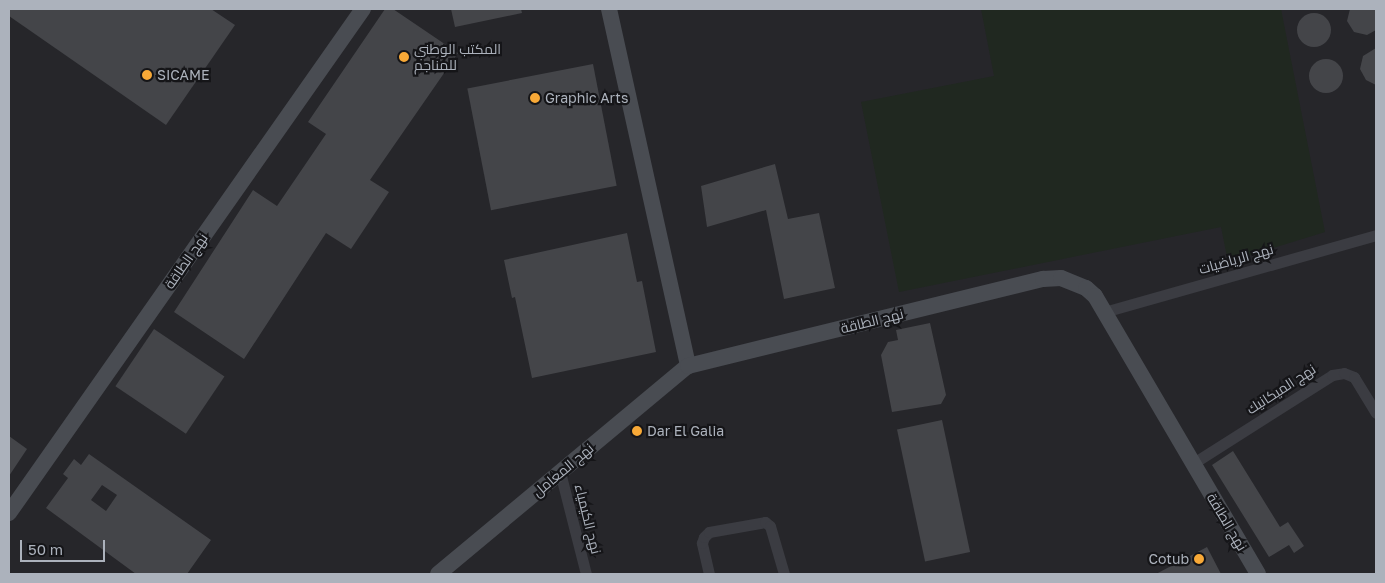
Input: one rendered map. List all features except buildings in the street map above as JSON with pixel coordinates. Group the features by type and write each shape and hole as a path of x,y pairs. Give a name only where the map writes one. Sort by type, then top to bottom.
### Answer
{"street":[{"name":"نهج الطاقة","path":"9,513 364,9"},
{"path":"609,9 688,366"},
{"name":"نهج الرياضيات","path":"1104,312 1376,235"},
{"name":"نهج الطاقة","path":"688,366 1043,280 1062,278 1086,288 1104,312 1258,574"},
{"name":"نهج المعامل","path":"438,574 688,366"},
{"name":"نهج الميكانيك","path":"1192,464 1332,375 1344,373 1354,378 1376,413"},
{"name":"نهج الكيمياء","path":"560,472 586,574"},
{"path":"709,574 702,543 704,537 709,532 765,522 770,526 784,574"}],"shaded area":[{"path":"9,9 1376,9 1376,574 9,574"},
{"path":"981,9 1281,9 1325,232 1228,262 1221,227 899,292 861,102 994,76"}],"place":[{"name":"المكتب الوطني للمناجم","path":"404,57"},
{"name":"SICAME","path":"147,75"},
{"name":"Graphic Arts","path":"535,98"},
{"name":"Dar El Galia","path":"637,431"},
{"name":"Cotub","path":"1199,559"}]}
